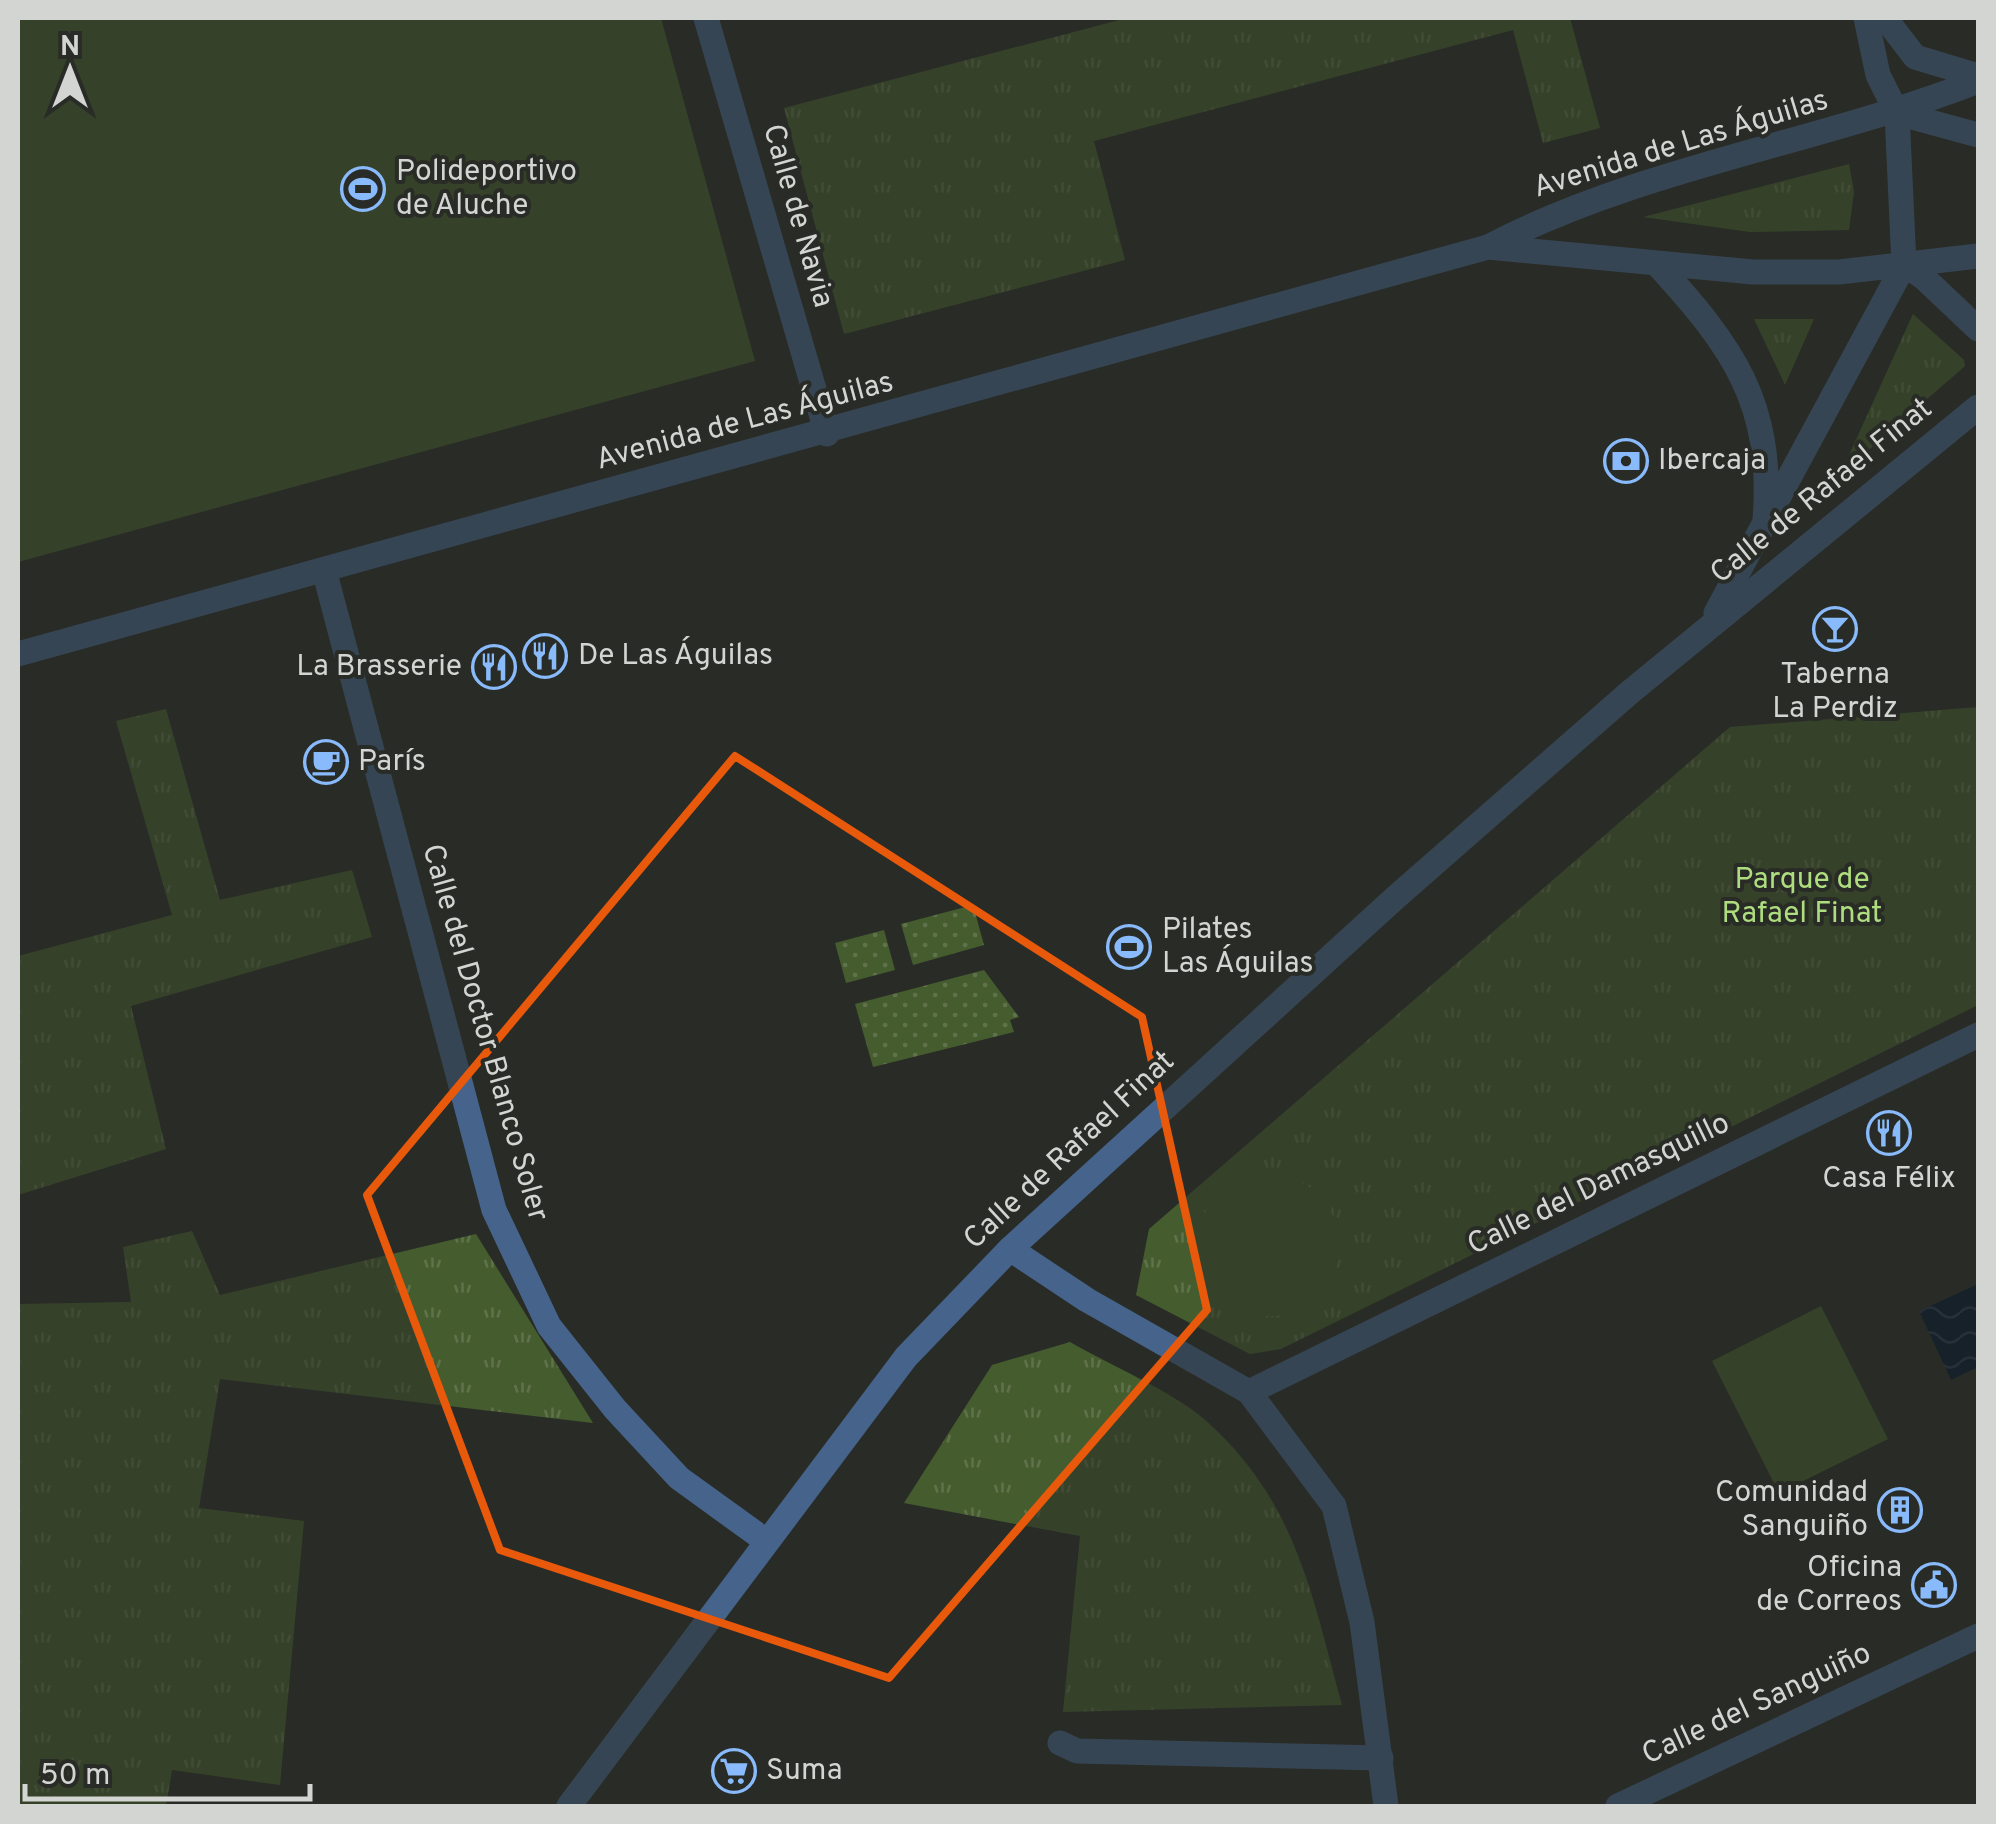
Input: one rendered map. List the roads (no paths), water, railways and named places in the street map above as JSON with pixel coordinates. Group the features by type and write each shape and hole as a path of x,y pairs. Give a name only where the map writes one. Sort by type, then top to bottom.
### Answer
{"street":[{"name":"Calle de Navia","path":"706,18 827,434"},
{"path":"1866,18 1878,75 1897,113 1904,265 1923,277 1978,329"},
{"path":"1885,18 1916,57 1978,79"},
{"name":"Avenida de Las Águilas","path":"18,654 827,434 1488,248 1572,210 1897,113 1978,79"},
{"path":"1897,113 1978,135"},
{"name":"Avenida de Las Águilas","path":"1488,248 1753,272 1839,272 1978,256"},
{"name":"Calle de Rafael Finat","path":"1656,264 1700,311 1745,379 1760,416 1766,454 1765,529"},
{"name":"Calle de Rafael Finat","path":"1706,628 1765,529 1904,265"},
{"name":"Calle de Rafael Finat","path":"569,1806 906,1357 1010,1249 1395,898 1706,628 1978,406"},
{"name":"Calle del Doctor Blanco Soler","path":"324,570 494,1210 549,1326 616,1409 680,1478 766,1541"},
{"name":"Calle del Damasquillo","path":"1249,1392 1978,1035"},
{"path":"1010,1249 1087,1300 1249,1392 1334,1506 1362,1622 1386,1806"},
{"name":"Calle del Sanguiño","path":"1618,1806 1978,1636"},
{"path":"1060,1743 1077,1751 1381,1758"}],"water":[{"path":"1978,1284 1978,1367 1951,1380 1919,1311"}],"place":[{"name":"Polideportivo de Aluche","path":"363,189"},
{"name":"Ibercaja","path":"1626,461"},
{"name":"Taberna La Perdiz","path":"1835,629"},
{"name":"De Las Águilas","path":"545,656"},
{"name":"La Brasserie","path":"494,667"},
{"name":"París","path":"326,762"},
{"name":"Pilates Las Águilas","path":"1129,947"},
{"name":"Casa Félix","path":"1889,1133"},
{"name":"Comunidad Sanguiño","path":"1900,1510"},
{"name":"Oficina de Correos","path":"1934,1585"},
{"name":"Suma","path":"734,1771"}],"park label":[{"name":"Parque de Rafael Finat","path":"1802,897"}]}
